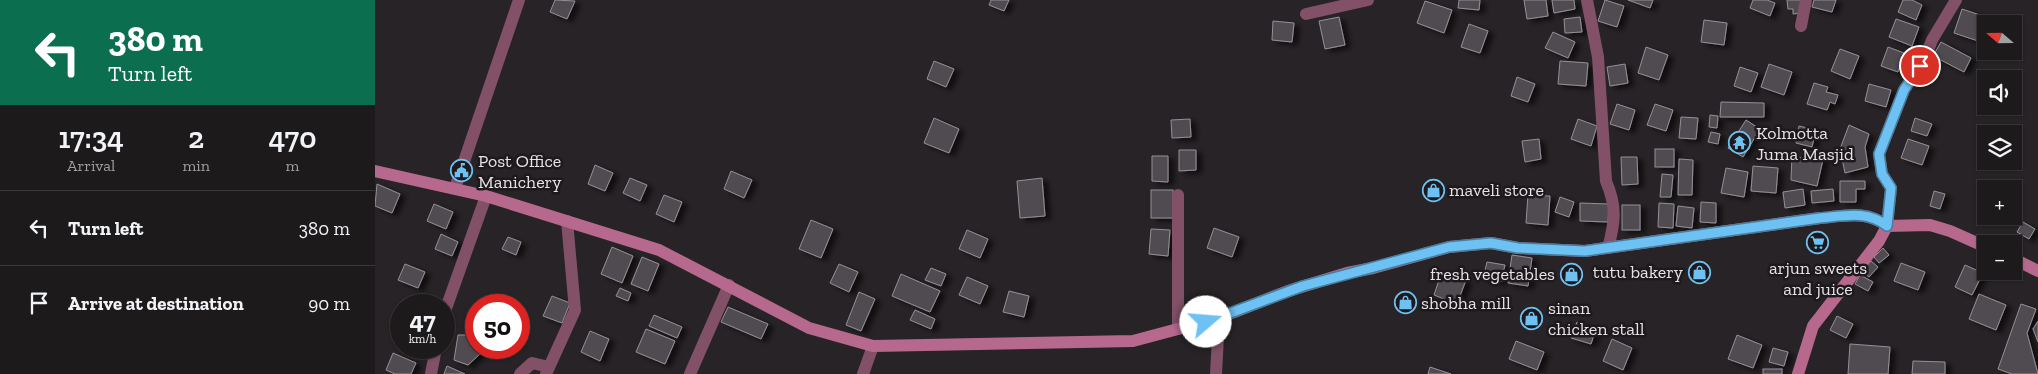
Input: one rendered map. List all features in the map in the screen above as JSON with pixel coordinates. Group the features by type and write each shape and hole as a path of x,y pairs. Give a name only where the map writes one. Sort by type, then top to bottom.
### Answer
{"main road":[{"path":"375,171 486,196 659,250 809,328 873,346 1133,341 1219,318 1288,291 1347,273 1373,268 1449,247 1491,243 1518,248 1566,250 1609,248 1820,218 1875,217 1887,226 1930,225 1950,230 1977,243"},
{"path":"1798,374 1813,326 1879,242 1887,226"},
{"path":"2022,263 2038,271"}],"street":[{"path":"455,188 519,0"},
{"path":"1306,14 1368,0"},
{"path":"1587,0 1598,57 1606,182 1614,200 1613,230 1609,248"},
{"path":"1801,26 1806,0"},
{"path":"1887,226 1891,188 1882,174 1879,154 1904,90 1926,56 1956,0"},
{"path":"1178,195 1178,329"},
{"path":"451,294 486,196"},
{"path":"520,374 532,363 548,371 575,310 567,221"},
{"path":"690,374 729,285"},
{"path":"1216,374 1219,318"},
{"path":"863,374 873,346"},
{"path":"431,374 434,359"}],"building":[{"path":"555,0 575,1 567,19 550,12"},
{"path":"991,0 1009,0 1004,11 989,5"},
{"path":"1459,0 1480,0 1479,10 1458,8"},
{"path":"1524,0 1546,0 1548,16 1527,19"},
{"path":"1552,0 1574,0 1575,9 1554,13"},
{"path":"1605,0 1624,6 1617,27 1598,21"},
{"path":"1628,0 1653,0 1650,8"},
{"path":"1753,0 1767,0 1775,3 1770,16 1750,8"},
{"path":"1787,0 1801,0 1802,13 1793,14 1793,9 1788,9"},
{"path":"1814,0 1836,0 1832,12 1812,7"},
{"path":"1903,0 1912,0 1922,5 1916,20 1898,12"},
{"path":"1425,1 1452,10 1444,33 1417,23"},
{"path":"1962,9 1980,15 1977,15 1977,41 1954,33"},
{"path":"1339,17 1345,45 1325,49 1319,21"},
{"path":"1580,17 1582,32 1565,33 1564,19"},
{"path":"1896,19 1919,27 1912,46 1889,37"},
{"path":"1704,20 1727,23 1724,45 1701,42"},
{"path":"1273,21 1294,23 1292,42 1272,40"},
{"path":"1469,24 1488,31 1480,53 1461,47"},
{"path":"1553,32 1575,42 1568,58 1545,48"},
{"path":"1941,42 1971,58 1964,72 1933,56"},
{"path":"1646,47 1668,55 1659,80 1638,73"},
{"path":"1888,47 1904,53 1898,72 1881,66"},
{"path":"1840,49 1859,56 1850,79 1831,71"},
{"path":"934,61 954,69 946,87 927,79"},
{"path":"1560,61 1588,63 1586,86 1558,84"},
{"path":"1625,64 1628,83 1610,86 1607,67"},
{"path":"1769,64 1792,72 1784,95 1761,87"},
{"path":"1740,67 1758,73 1751,92 1734,86"},
{"path":"1517,77 1535,84 1528,102 1511,96"},
{"path":"1814,83 1828,87 1826,92 1838,95 1835,104 1830,102 1827,110 1807,104"},
{"path":"1869,84 1891,90 1886,107 1865,101"},
{"path":"1721,102 1764,103 1764,117 1720,117"},
{"path":"1617,104 1635,110 1629,130 1610,124"},
{"path":"1655,104 1673,110 1666,131 1647,125"},
{"path":"1710,115 1718,116 1717,128 1709,127"},
{"path":"1681,117 1698,118 1696,139 1679,138"},
{"path":"934,118 959,129 949,153 924,143"},
{"path":"1915,118 1932,124 1927,136 1911,131"},
{"path":"1190,119 1191,137 1172,138 1171,120"},
{"path":"1578,119 1597,126 1591,146 1571,139"},
{"path":"1746,120 1760,129 1743,157 1728,148"},
{"path":"1849,125 1869,134 1865,147 1868,167 1845,173 1840,149"},
{"path":"1799,126 1816,130 1812,147 1796,143"},
{"path":"1711,132 1720,134 1718,144 1708,142"},
{"path":"1539,139 1541,159 1525,162 1522,141"},
{"path":"1908,139 1929,146 1922,165 1901,158"},
{"path":"1655,149 1674,149 1674,167 1655,167"},
{"path":"1179,150 1196,150 1196,170 1179,171"},
{"path":"1804,151 1824,155 1817,186 1791,180 1792,155 1802,158"},
{"path":"1152,156 1168,156 1168,182 1152,181"},
{"path":"1621,157 1637,157 1638,184 1622,185"},
{"path":"1679,159 1693,160 1692,195 1678,195"},
{"path":"595,165 613,173 605,191 588,184"},
{"path":"1753,166 1778,168 1776,193 1751,191"},
{"path":"1726,168 1748,172 1744,197 1721,193"},
{"path":"731,171 752,180 744,198 724,189"},
{"path":"1662,174 1673,175 1671,197 1660,197"},
{"path":"630,178 647,185 640,201 623,193"},
{"path":"1042,178 1045,216 1020,218 1017,181"},
{"path":"1840,181 1865,181 1865,189 1856,189 1856,202 1840,202"},
{"path":"377,184 400,194 392,213 375,206"},
{"path":"1803,189 1805,205 1785,208 1783,192"},
{"path":"1833,189 1834,201 1812,203 1811,191"},
{"path":"1151,190 1173,190 1173,218 1151,218"},
{"path":"1934,191 1945,194 1940,209 1930,206"},
{"path":"664,195 682,202 674,222 656,214"},
{"path":"1528,195 1550,196 1548,225 1526,223"},
{"path":"1560,197 1574,202 1569,217 1555,212"},
{"path":"1701,202 1716,203 1716,223 1700,222"},
{"path":"1580,203 1609,204 1608,222 1580,221"},
{"path":"1659,203 1674,204 1673,228 1658,227"},
{"path":"434,204 453,212 446,229 427,221"},
{"path":"1622,205 1640,205 1640,230 1622,230"},
{"path":"1678,206 1694,208 1692,228 1676,226"},
{"path":"811,220 833,229 821,258 799,249"},
{"path":"2023,222 2035,229 2029,239 2017,232"},
{"path":"1214,228 1239,237 1232,257 1207,248"},
{"path":"1151,229 1170,230 1168,256 1149,254"},
{"path":"967,230 988,239 980,258 959,249"},
{"path":"441,234 458,242 452,256 435,249"},
{"path":"508,237 521,242 516,255 502,249"},
{"path":"612,247 633,256 622,283 601,274"},
{"path":"1883,248 1889,255 1879,263 1874,257"},
{"path":"1512,255 1532,258 1528,286 1508,283"},
{"path":"642,257 659,264 648,291 631,284"},
{"path":"1871,261 1878,267 1869,277 1862,271"},
{"path":"1487,262 1505,265 1501,282 1483,279"},
{"path":"1901,263 1925,272 1918,290 1894,281"},
{"path":"405,264 425,272 418,288 398,280"},
{"path":"839,264 858,272 849,292 830,283"},
{"path":"1965,265 1977,270 1977,280 1980,280 1972,295 1955,287"},
{"path":"931,268 946,274 941,286 925,280"},
{"path":"1442,271 1466,280 1457,304 1434,295"},
{"path":"901,274 940,291 930,312 892,296"},
{"path":"1860,275 1873,282 1868,291 1855,284"},
{"path":"967,277 988,286 980,304 959,295"},
{"path":"620,288 631,293 628,301 616,296"},
{"path":"1009,291 1029,296 1024,317 1003,312"},
{"path":"859,292 875,299 861,331 846,325"},
{"path":"1979,294 2006,305 1996,330 1969,319"},
{"path":"552,296 570,303 562,323 543,316"},
{"path":"2021,304 2036,309 2027,333 2038,374 2012,374 1998,369"},
{"path":"728,307 768,324 761,339 721,322"},
{"path":"915,310 935,319 931,329 910,320"},
{"path":"654,315 682,327 677,338 649,326"},
{"path":"1837,316 1853,324 1846,338 1830,330"},
{"path":"2038,321 2038,342 2033,329"},
{"path":"1577,322 1596,329 1591,344 1571,338"},
{"path":"646,329 675,341 665,364 636,352"},
{"path":"590,331 609,339 600,361 581,352"},
{"path":"458,335 465,335 465,359 474,359 468,365 454,360"},
{"path":"1737,335 1762,345 1753,368 1728,359"},
{"path":"1612,339 1632,348 1623,370 1603,361"},
{"path":"1516,341 1544,352 1537,370 1509,359"},
{"path":"1850,344 1890,347 1888,374 1848,374"},
{"path":"1773,348 1788,352 1784,366 1769,362"},
{"path":"391,359 407,359 416,363 411,374 395,374 386,370"},
{"path":"1913,361 1945,362 1945,374 1912,374"},
{"path":"447,366 465,374 444,374"},
{"path":"1430,367 1451,374 1428,374"},
{"path":"1763,369 1782,369 1782,374 1763,374"}],"place":[{"name":"Kolmotta Juma Masjid","path":"1740,143"},
{"name":"Post Office Manichery","path":"462,171"},
{"name":"maveli store","path":"1433,190"},
{"name":"arjun sweets and juice","path":"1818,243"},
{"name":"tutu bakery","path":"1699,272"},
{"name":"fresh vegetables","path":"1571,274"},
{"name":"shobha mill","path":"1405,303"},
{"name":"sinan chicken stall","path":"1532,318"}],"route":[{"path":"1206,322 1303,286 1449,247 1491,243 1518,248 1585,251 1641,245 1820,218 1855,216 1875,217 1887,226 1891,188 1882,174 1879,154 1887,129 1904,90 1920,66"}]}
